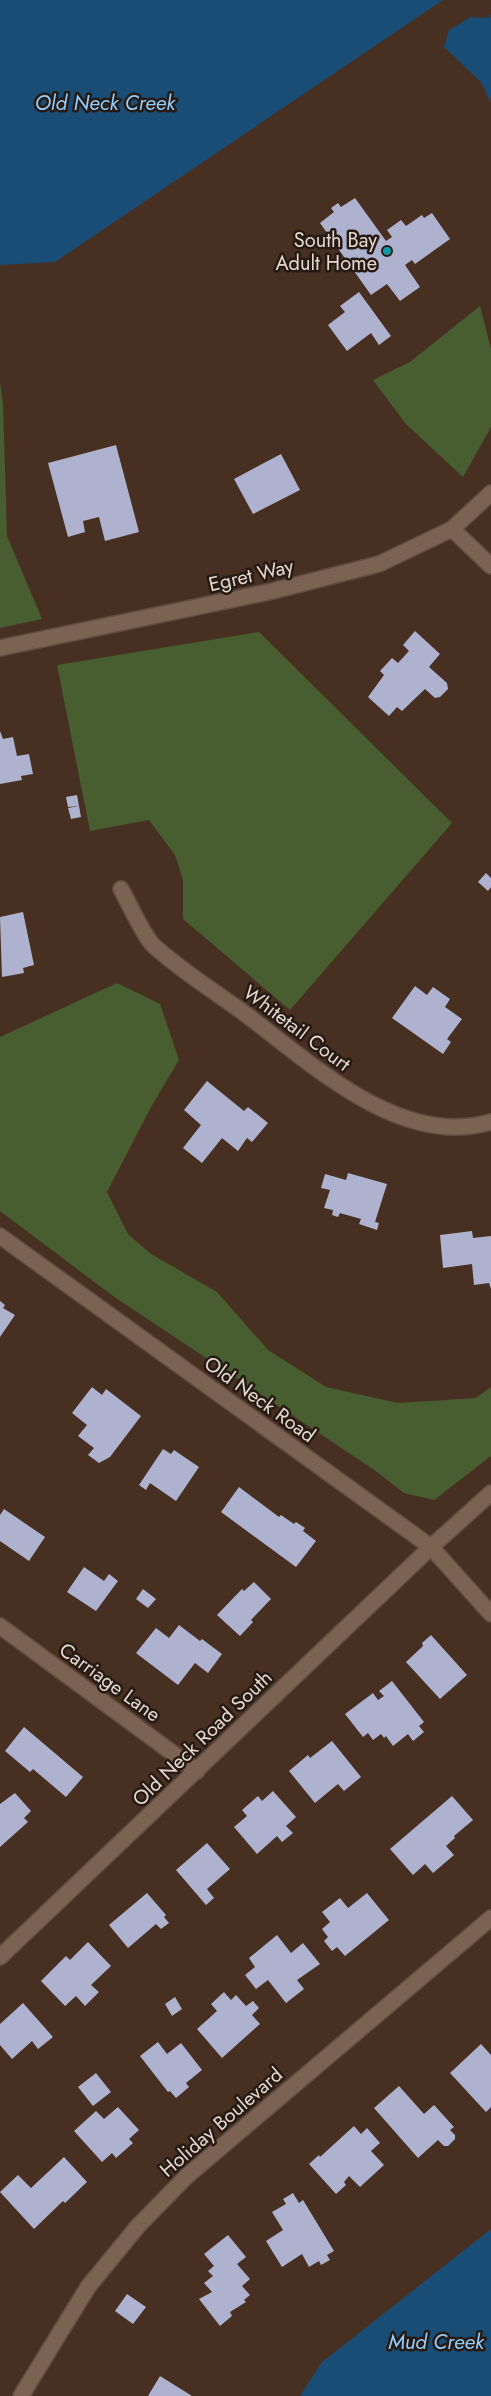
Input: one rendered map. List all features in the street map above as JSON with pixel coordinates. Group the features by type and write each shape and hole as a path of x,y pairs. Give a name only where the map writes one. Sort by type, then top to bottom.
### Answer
{"street":[{"name":"Egret Way","path":"0,648 273,592 379,564 452,529 491,493"},
{"path":"452,529 491,566"},
{"name":"Whitetail Court","path":"121,889 152,944 349,1092 411,1121 477,1126 491,1122"},
{"name":"Old Neck Road","path":"0,1236 431,1547 491,1614"},
{"path":"431,1547 491,1493"},
{"name":"Old Neck Road South","path":"0,1957 431,1547"},
{"name":"Carriage Lane","path":"0,1626 197,1771"},
{"name":"Holiday Boulevard","path":"21,2396 88,2287 138,2226 186,2176 491,1918"}],"green space":[{"path":"480,306 491,349 491,427 463,477 406,424 373,380 410,362"},
{"path":"0,382 3,404 7,536 42,619 0,628"},
{"path":"259,632 452,823 290,1010 183,919 183,880 175,855 149,820 90,831 57,665"},
{"path":"117,983 160,1004 179,1060 151,1107 107,1192 128,1234 151,1254 217,1292 268,1350 326,1387 398,1403 476,1398 491,1387 491,1456 434,1500 404,1493 373,1469 113,1296 0,1211 0,1037"}],"water":[{"name":"Old Neck Creek","path":"0,0 443,0 55,262 0,265"},
{"path":"491,14 491,103 481,82 444,47 449,30 471,17 489,18"},
{"name":"Mud Creek","path":"491,2229 491,2396 300,2396 321,2363"}],"building":[{"name":"South Bay Adult Home","path":"355,198 386,241 392,237 387,230 401,220 406,226 422,215 424,218 432,213 450,239 415,264 412,260 405,265 420,287 400,301 387,284 371,295 320,223 334,212 331,208 338,203 341,207"},
{"path":"359,292 391,336 379,345 371,333 347,351 328,325 345,312 340,306"},
{"path":"116,445 139,532 105,541 99,517 83,521 85,532 68,537 48,463"},
{"path":"281,454 300,490 253,514 234,479"},
{"path":"415,631 440,654 429,667 447,683 448,689 440,697 435,698 425,689 402,711 397,707 389,716 368,697 384,675 380,671 392,658 398,663 409,651 403,645"},
{"path":"0,731 3,739 13,737 17,756 29,754 33,774 21,776 22,780 0,784"},
{"path":"77,795 79,806 68,807 66,797"},
{"path":"79,806 81,817 71,819 68,808"},
{"path":"486,873 491,878 491,887 488,891 478,882"},
{"path":"23,912 34,965 23,968 24,973 2,977 0,917"},
{"path":"415,986 427,995 433,987 450,999 445,1007 462,1019 447,1039 451,1042 443,1054 392,1018"},
{"path":"207,1081 244,1111 248,1107 268,1123 252,1142 247,1138 238,1151 222,1138 202,1163 183,1148 201,1125 184,1110"},
{"path":"348,1173 387,1184 375,1222 379,1223 377,1230 359,1224 361,1219 340,1213 338,1217 332,1215 333,1210 324,1208 330,1190 321,1188 325,1174 346,1180"},
{"path":"472,1231 473,1238 491,1236 491,1289 489,1283 474,1285 472,1264 443,1268 440,1235"},
{"path":"0,1301 5,1305 3,1308 15,1315 0,1337"},
{"path":"92,1387 102,1395 106,1389 141,1416 110,1457 99,1463 88,1455 94,1448 78,1436 87,1425 72,1413"},
{"path":"163,1449 171,1454 174,1450 199,1467 176,1501 150,1483 146,1490 139,1485"},
{"path":"239,1487 279,1517 281,1515 294,1524 296,1522 305,1528 303,1531 316,1541 296,1567 221,1512"},
{"path":"4,1509 45,1537 29,1561 0,1541 0,1515"},
{"path":"84,1567 104,1581 109,1574 118,1581 96,1611 67,1592"},
{"path":"254,1582 271,1599 251,1620 253,1622 240,1636 217,1615 242,1589 244,1591"},
{"path":"143,1589 156,1599 148,1608 136,1599"},
{"path":"179,1625 200,1641 202,1639 222,1654 208,1673 195,1663 178,1685 136,1653 156,1628 169,1638"},
{"path":"431,1635 467,1675 440,1699 406,1662 423,1646 422,1643"},
{"path":"392,1681 424,1722 419,1726 424,1732 413,1741 408,1734 393,1746 386,1736 384,1738 381,1734 373,1740 368,1733 363,1737 345,1714 373,1693 378,1700 384,1696 379,1691"},
{"path":"24,1727 83,1777 66,1797 33,1769 30,1772 5,1751"},
{"path":"332,1741 361,1777 344,1791 338,1784 315,1803 289,1771 308,1755 310,1758"},
{"path":"273,1791 296,1817 286,1826 293,1833 282,1842 277,1836 257,1854 234,1827 247,1816 242,1810 258,1796 262,1801"},
{"path":"15,1793 31,1811 24,1818 28,1822 0,1847 0,1804"},
{"path":"452,1796 473,1820 454,1836 455,1838 446,1846 454,1855 433,1873 425,1864 413,1875 390,1849"},
{"path":"207,1843 230,1869 207,1889 214,1898 206,1905 176,1870"},
{"path":"147,1893 166,1915 164,1917 169,1923 161,1929 156,1924 128,1948 109,1925"},
{"path":"367,1893 389,1920 345,1956 337,1947 332,1951 324,1941 328,1937 322,1929 330,1922 322,1912 340,1898 348,1908"},
{"path":"277,1935 291,1953 303,1943 320,1964 297,1980 304,1989 286,2003 268,1980 256,1989 245,1975 255,1967 249,1958"},
{"path":"88,1942 111,1966 91,1985 99,1992 85,2006 76,1996 65,2006 41,1981 66,1956 70,1960"},
{"path":"224,1992 231,2000 236,1995 246,2006 253,2001 259,2008 252,2015 260,2024 222,2058 197,2029 217,2011 211,2004"},
{"path":"175,1997 182,2009 172,2016 165,2004"},
{"path":"23,2003 53,2037 38,2049 32,2041 12,2059 0,2045 0,2024"},
{"path":"158,2042 167,2054 181,2043 202,2070 186,2083 189,2087 176,2098 170,2091 168,2092 140,2056"},
{"path":"481,2044 491,2055 491,2107 486,2112 450,2073"},
{"path":"96,2073 111,2092 93,2106 78,2087"},
{"path":"399,2086 424,2114 434,2105 454,2127 450,2130 455,2135 455,2139 448,2146 444,2146 438,2140 418,2158 374,2108"},
{"path":"118,2107 139,2130 129,2139 133,2143 116,2158 112,2153 102,2162 74,2131 96,2111 104,2119"},
{"path":"354,2126 361,2134 367,2128 380,2143 371,2151 384,2165 360,2187 349,2176 344,2182 346,2185 336,2194 309,2164 319,2155 320,2157"},
{"path":"64,2157 87,2182 65,2203 63,2201 34,2229 0,2192 18,2175 31,2188"},
{"path":"293,2193 299,2203 303,2200 334,2251 327,2255 330,2260 321,2265 319,2261 309,2267 302,2254 282,2267 266,2241 283,2230 272,2212 286,2204 283,2199"},
{"path":"228,2235 246,2257 237,2264 250,2279 242,2286 250,2295 244,2300 246,2302 230,2312 232,2316 220,2326 199,2299 212,2292 204,2283 213,2276 208,2271 214,2266 204,2254"},
{"path":"127,2294 146,2307 133,2324 115,2311"},
{"path":"160,2376 192,2396 148,2396"}],"place":[{"name":"South Bay Adult Home","path":"387,251"}]}
